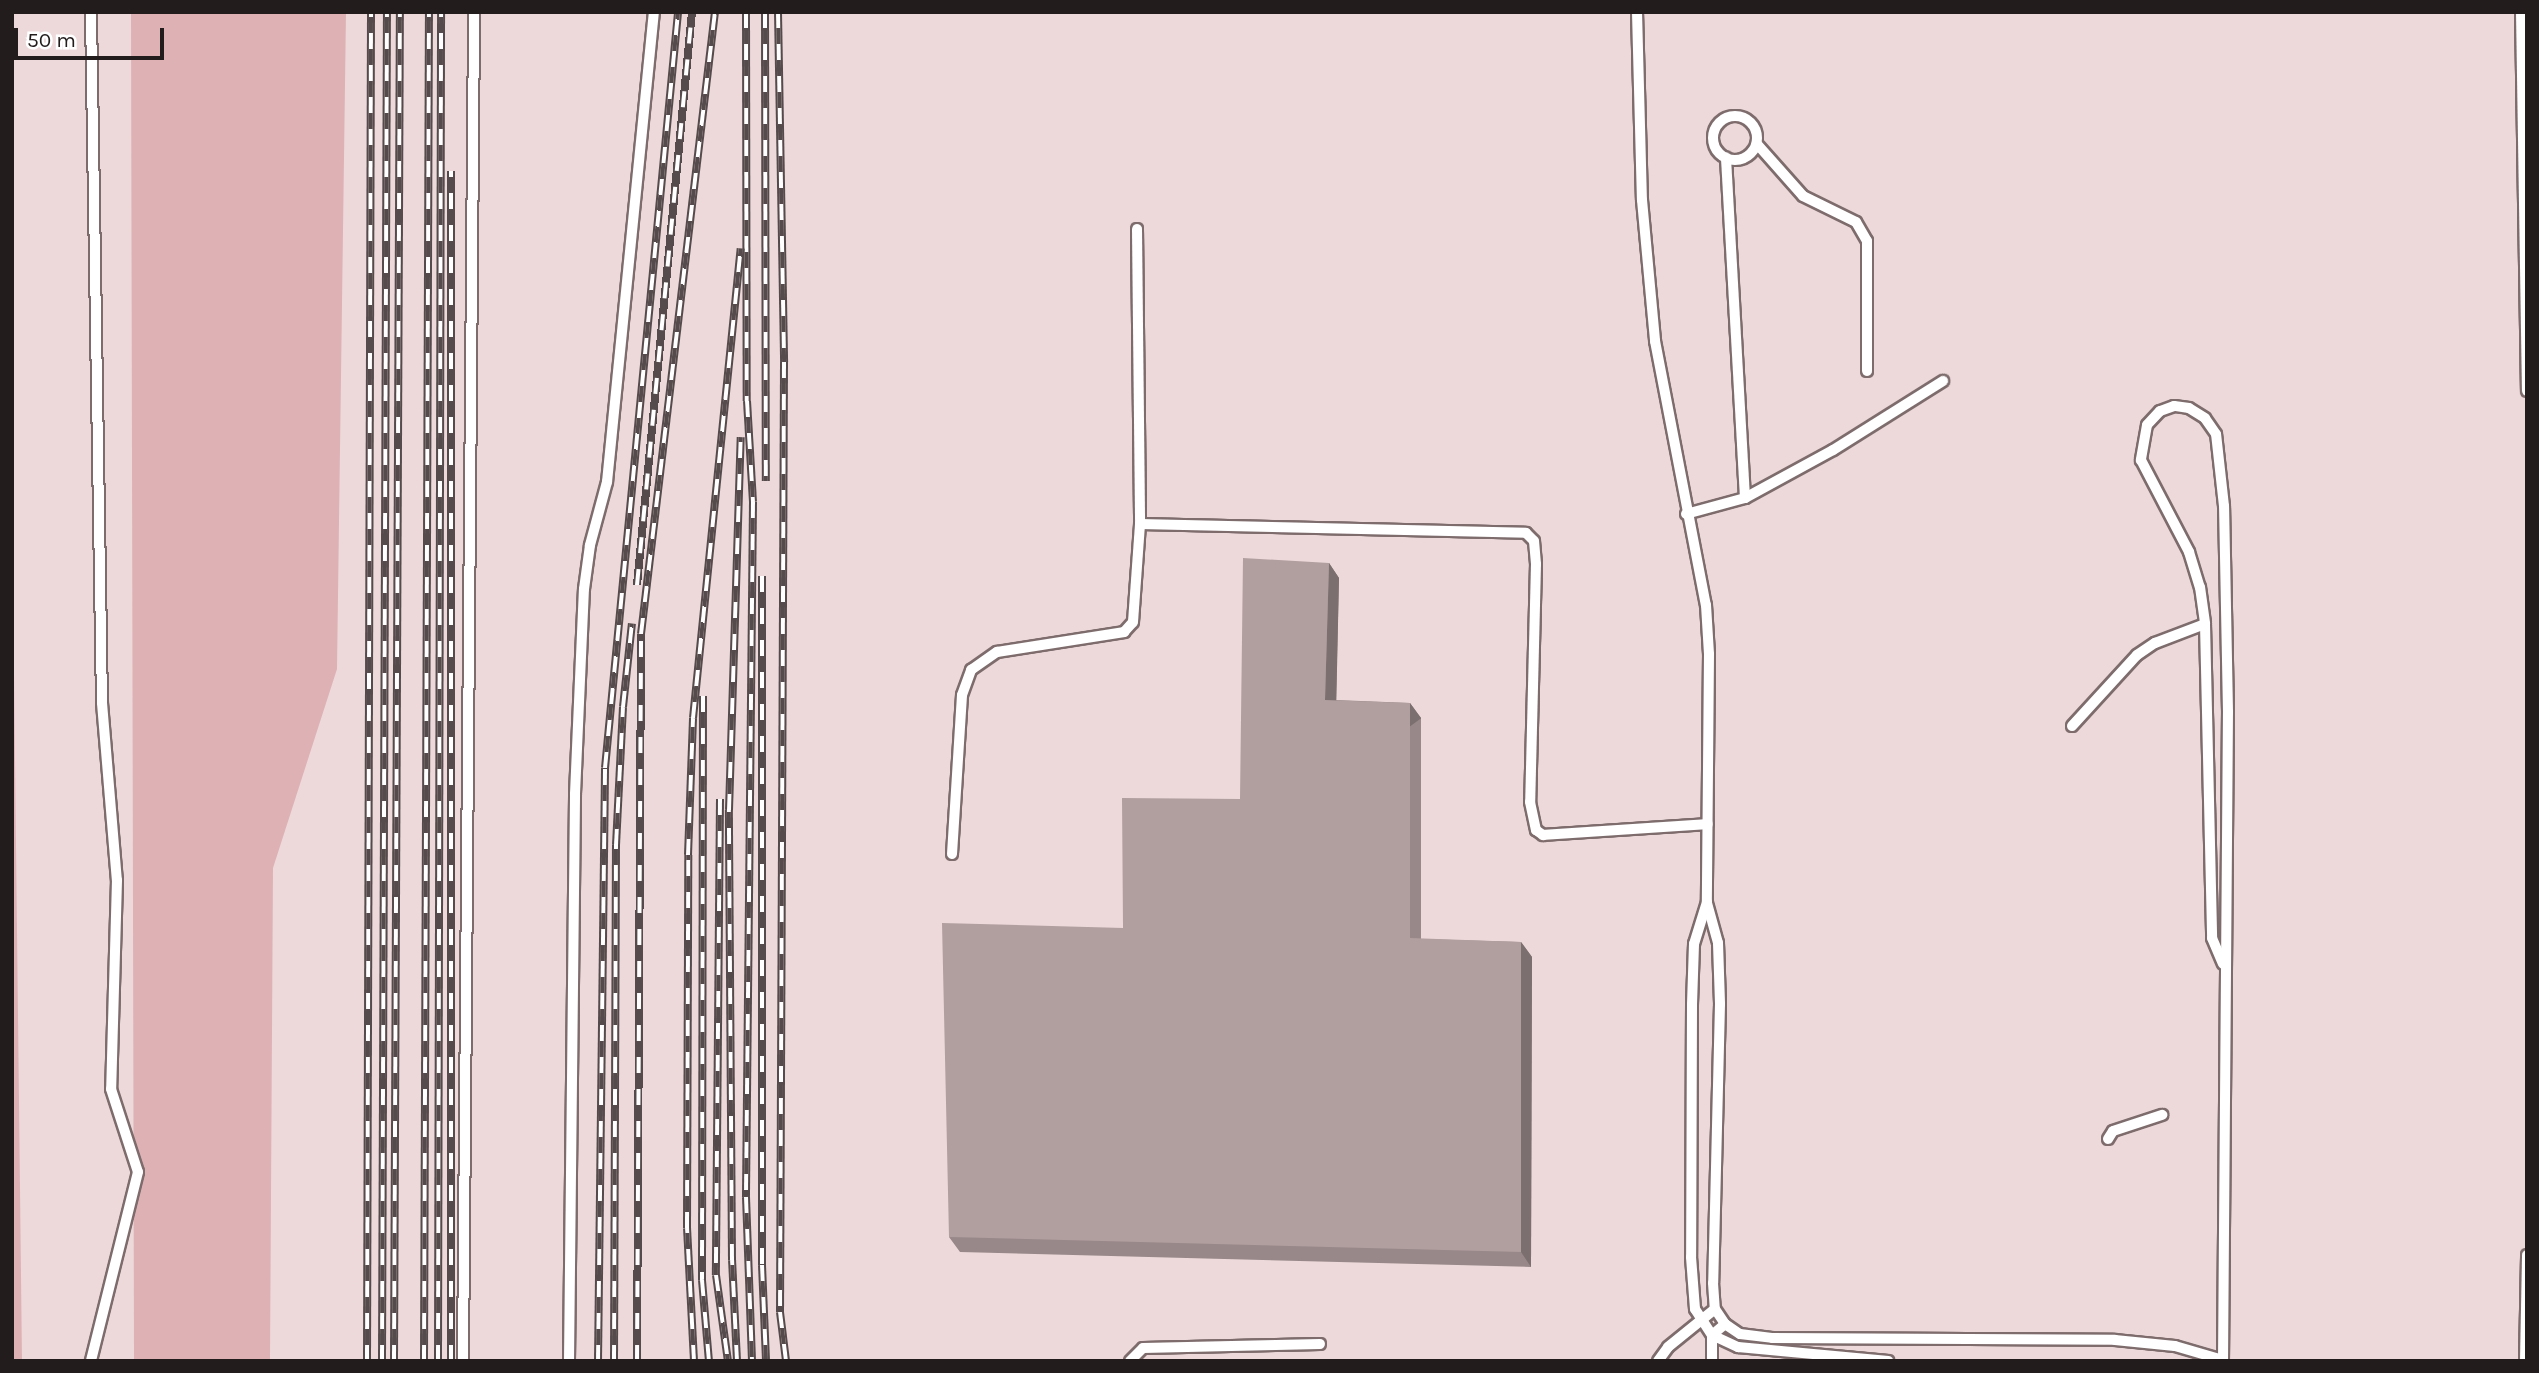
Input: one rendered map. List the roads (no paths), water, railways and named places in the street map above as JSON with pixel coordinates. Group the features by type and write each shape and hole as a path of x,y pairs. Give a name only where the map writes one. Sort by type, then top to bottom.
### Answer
{"lane":[{"path":"91,12 102,702 117,880 111,1089 138,1172 91,1361"},
{"path":"463,1361 474,12"},
{"path":"569,1361 575,794 584,589 590,545 607,482 654,12"},
{"path":"1637,12 1642,200 1655,341 1686,514 1706,605 1711,728 1707,902 1718,943 1720,1004 1715,1309 1725,1324 1740,1334 1772,1338 2115,1340 2175,1346 2223,1361 2223,964 2228,712 2221,456 2216,434 2205,418 2189,408 2174,406 2160,411 2147,425 2141,460 2189,552 2205,624 2212,938 2223,964"},
{"path":"2521,12 2527,391"},
{"path":"1745,498 1726,158 1714,140 1723,120 1745,118 1755,129 1757,144 1803,196 1856,222 1867,241 1867,371"},
{"path":"1726,158 1748,156 1757,144"},
{"path":"952,854 962,695 971,670 997,652 1124,632 1133,622 1140,524 1137,229"},
{"path":"1686,514 1745,498 1833,450 1943,381"},
{"path":"1140,524 1526,533 1534,541 1536,564 1530,802 1535,830 1553,834 1708,824"},
{"path":"2072,726 2137,655 2155,643 2205,624"},
{"path":"1707,902 1694,944 1692,1004 1691,1257 1692,1296 1700,1321 1712,1335 1726,1344 1752,1349 1888,1361"},
{"path":"2108,1139 2113,1131 2162,1115"},
{"path":"2525,1361 2527,1255"},
{"path":"1658,1361 1715,1309"},
{"path":"1712,1361 1712,1335 1725,1324"},
{"path":"1130,1361 1143,1348 1320,1344"}],"railway":[{"path":"367,1361 371,12"},
{"path":"382,1361 387,12"},
{"path":"394,1361 400,12"},
{"path":"424,1361 429,12"},
{"path":"438,1361 441,12"},
{"path":"598,1361 605,768 678,12"},
{"path":"637,585 692,12"},
{"path":"637,1361 641,634 715,12"},
{"path":"746,12 747,401 753,502 746,1197 752,1361"},
{"path":"765,12 766,481"},
{"path":"778,12 784,362 780,1312 786,1361"},
{"path":"451,171 451,1361"},
{"path":"694,1361 687,1228 688,855 693,718 741,248"},
{"path":"737,1361 732,1260 729,810 741,437"},
{"path":"762,576 762,1265 766,1361"},
{"path":"614,1361 616,845 623,707 632,623"},
{"path":"703,696 702,1280 709,1361"},
{"path":"720,799 716,1275 728,1361"}]}
